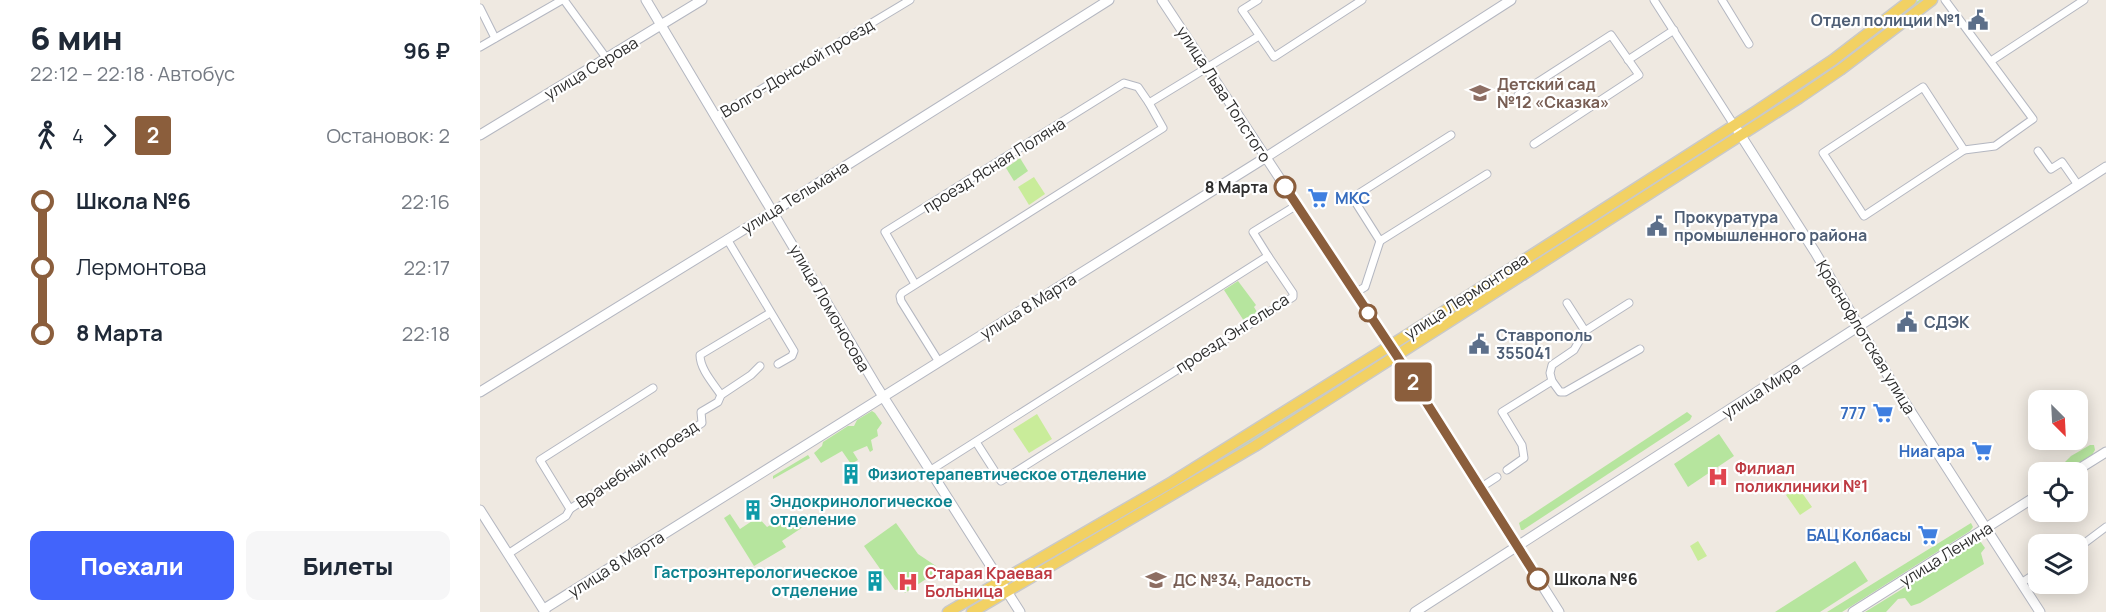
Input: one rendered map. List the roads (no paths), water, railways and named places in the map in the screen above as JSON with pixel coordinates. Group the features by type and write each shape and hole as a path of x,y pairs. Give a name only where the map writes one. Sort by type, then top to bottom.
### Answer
{"main road":[{"name":"улица Лермонтова","path":"948,612 1191,470 1390,345 1833,60 1911,0"},
{"name":"улица Лермонтова","path":"972,612 1236,458 1397,356 1741,136 1840,70 1932,0"}],"street":[{"path":"480,47 563,0 606,59"},
{"name":"улица Ломоносова","path":"646,0 883,397 1020,612"},
{"name":"улица Серова","path":"480,135 702,0"},
{"name":"Волго-Донской проезд","path":"714,117 910,0"},
{"name":"улица Тельмана","path":"480,392 1109,0"},
{"name":"улица Льва Толстого","path":"1162,0 1390,345 1559,612"},
{"path":"1258,0 1242,10 1274,57 1362,0"},
{"name":"улица 8 Марта","path":"544,611 1266,158 1511,0"},
{"name":"Краснофлотская улица","path":"1654,0 1815,252 1858,327 2040,612"},
{"path":"1722,0 1749,44"},
{"path":"1945,0 2033,119 1995,146 1964,150 1864,216 1822,153 1923,87 1964,150"},
{"path":"1991,61 2084,0"},
{"path":"480,8 495,38"},
{"path":"1628,60 1674,30"},
{"path":"1518,95 1611,35 1639,75 1534,144"},
{"path":"1149,103 1260,36"},
{"name":"проезд Ясная Поляна","path":"1124,83 1138,87 1149,103 1163,128 915,284 885,232 1124,83"},
{"path":"1380,241 1354,200 1355,196 1452,135"},
{"path":"2038,151 2051,169 2062,162 2078,185"},
{"name":"улица Мира","path":"1415,612 2106,166"},
{"path":"1355,293 1365,287 1380,241 1487,174"},
{"path":"931,470 1268,256 1254,232 1297,205"},
{"path":"727,239 794,351 792,356 778,364"},
{"name":"проезд Энгельса","path":"976,442 1001,481 1293,297 1293,293 1268,256"},
{"path":"915,284 902,293 901,301 939,362"},
{"path":"1567,303 1585,331"},
{"path":"1629,303 1585,331 1574,350 1552,365 1550,373 1552,381 1560,392 1565,392 1640,349"},
{"path":"721,395 705,371 699,357 700,354 771,313"},
{"name":"Врачебный проезд","path":"508,554 566,516 570,509 702,423 701,412 718,402 721,395 751,375 760,366"},
{"path":"1507,470 1524,459 1522,445 1502,412 1552,381"},
{"name":"Врачебный проезд","path":"570,509 540,460 654,388"},
{"path":"2088,463 2106,452"},
{"path":"1480,488 1497,477"},
{"name":"улица Ленина","path":"1853,612 2028,502"},
{"path":"480,510 544,611"},
{"path":"2088,540 2106,527"},
{"path":"2021,583 2028,578"}],"place":[{"name":"Отдел полиции №1","path":"1978,20"},
{"name":"Детский сад №12 «Сказка»","path":"1480,93"},
{"name":"8 Марта","path":"1285,187"},
{"name":"МКС","path":"1318,198"},
{"name":"Прокуратура промышленного района","path":"1657,226"},
{"name":"СДЭК","path":"1907,322"},
{"name":"Ставрополь 355041","path":"1479,344"},
{"name":"777","path":"1883,413"},
{"name":"Ниагара","path":"1982,451"},
{"name":"Физиотерапевтическое отделение","path":"851,474"},
{"name":"Филиал поликлиники №1","path":"1718,477"},
{"name":"Эндокринологическое отделение","path":"753,510"},
{"name":"БАЦ Колбасы","path":"1928,535"},
{"name":"Школа №6","path":"1538,579"},
{"name":"ДС №34, Радость","path":"1156,580"},
{"name":"Гастроэнтерологическое отделение","path":"875,581"},
{"name":"Старая Краевая Больница","path":"908,582"}]}
